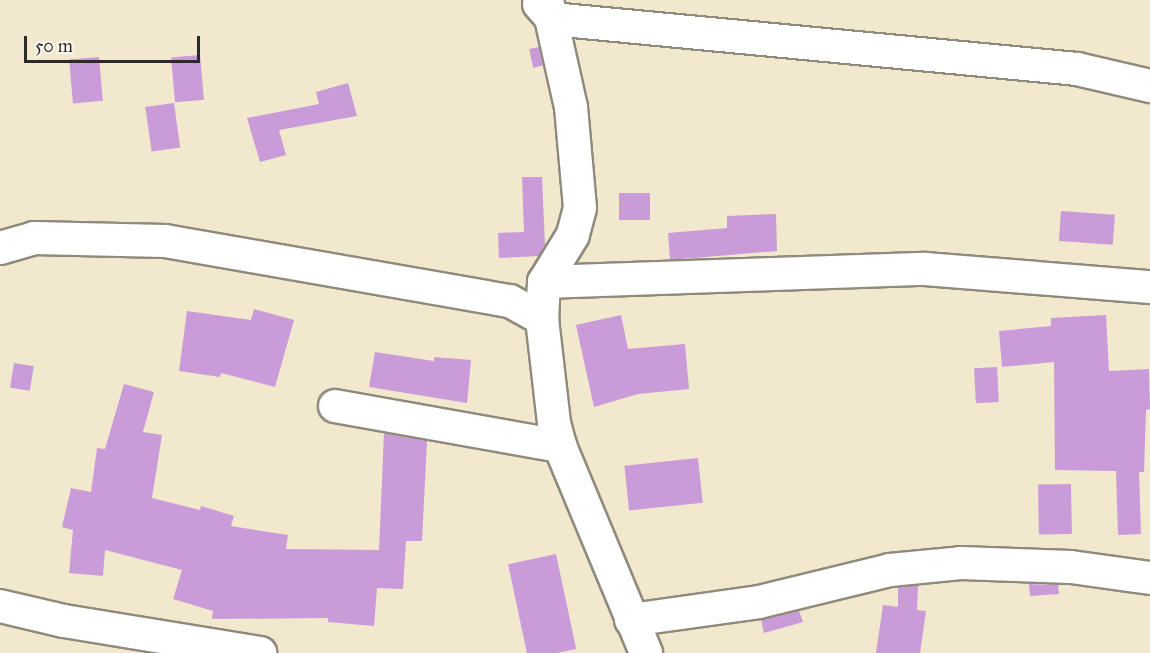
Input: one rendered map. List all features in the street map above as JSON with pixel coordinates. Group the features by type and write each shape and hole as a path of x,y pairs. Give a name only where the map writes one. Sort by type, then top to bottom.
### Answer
{"street":[{"path":"646,653 560,446 542,318 544,282 573,235 580,208 572,107 544,6 1077,69 1150,86"},
{"path":"0,248 34,238 165,241 510,300 542,318"},
{"path":"544,282 926,269 1150,287"},
{"path":"335,406 560,446"},
{"path":"631,620 759,603 890,570 949,564 1071,567 1150,578"},
{"path":"0,606 64,621 260,653"}],"building":[{"path":"539,47 543,66 533,68 529,49"},
{"path":"200,55 204,100 175,102 171,58"},
{"path":"99,57 103,101 73,103 69,60"},
{"path":"348,83 357,116 279,130 286,155 260,162 247,118 319,104 316,92"},
{"path":"174,103 180,148 152,152 145,107"},
{"path":"522,177 542,177 545,246 539,256 499,258 498,233 524,232"},
{"path":"619,193 650,193 650,220 619,220"},
{"path":"1061,211 1115,215 1113,245 1059,241"},
{"path":"776,214 777,251 670,260 668,233 727,228 727,216"},
{"path":"254,309 294,320 275,387 221,373 220,377 179,371 187,311 251,320"},
{"path":"621,315 628,349 685,344 689,389 638,394 594,407 576,325"},
{"path":"1106,315 1109,371 1149,369 1150,409 1146,410 1144,472 1139,472 1141,534 1118,535 1116,471 1055,470 1054,362 1002,367 999,331 1051,326 1051,318"},
{"path":"375,352 434,361 434,357 471,360 467,403 369,387"},
{"path":"14,363 34,366 30,391 10,388"},
{"path":"997,367 999,402 976,403 974,368"},
{"path":"124,384 154,392 143,432 162,435 152,498 200,510 201,506 234,516 231,526 288,535 286,549 379,550 384,433 427,441 422,541 406,541 403,589 377,588 374,626 328,622 328,618 212,619 213,611 173,599 182,570 105,550 103,576 69,573 73,530 62,527 71,488 91,492 97,448 105,449"},
{"path":"698,458 703,503 629,510 624,466"},
{"path":"1071,484 1072,534 1039,535 1038,485"},
{"path":"556,554 576,649 557,653 527,653 508,564"},
{"path":"1029,584 1058,585 1059,594 1030,596"},
{"path":"918,585 917,610 926,611 920,653 876,653 883,605 898,607 898,587"},
{"path":"799,611 803,622 764,633 761,620"}]}
